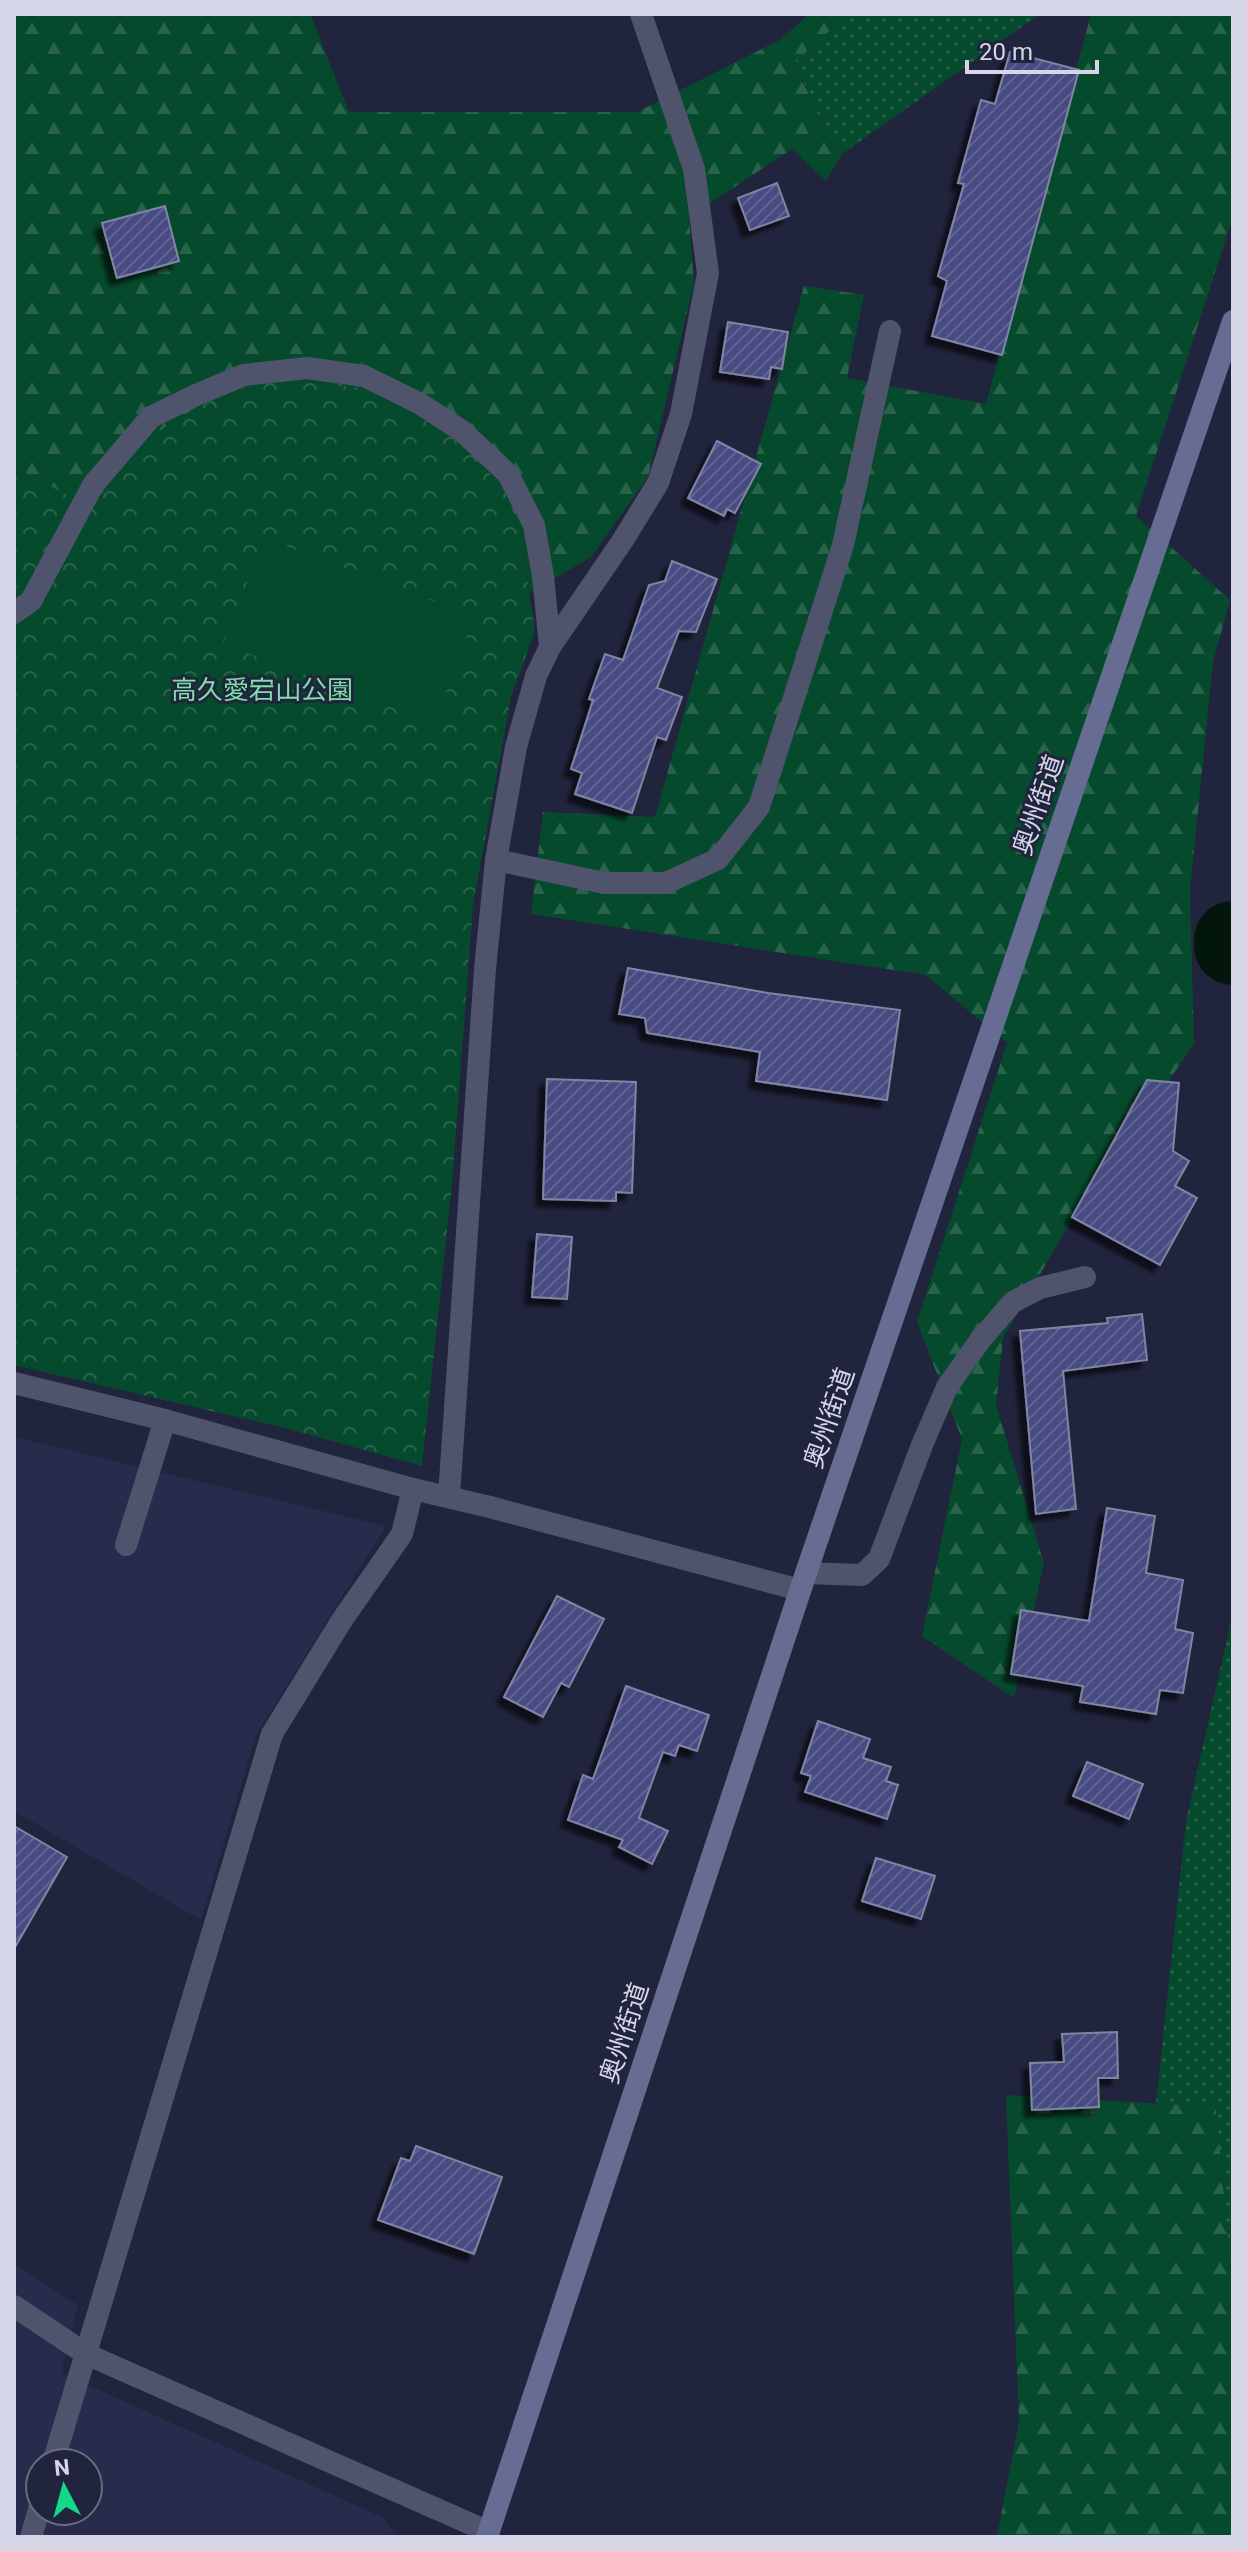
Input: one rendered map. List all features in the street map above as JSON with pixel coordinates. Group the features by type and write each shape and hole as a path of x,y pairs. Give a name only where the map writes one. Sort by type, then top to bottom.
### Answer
{"main road":[{"name":"奥州街道","path":"488,2535 803,1581 1233,321"}],"street":[{"path":"449,1496 483,985 496,860 516,747 536,676 550,647 658,483 681,414 708,273 694,169 641,14"},
{"path":"496,860 604,883 666,883 718,859 759,807 843,545 890,331"},
{"path":"14,613 31,601 93,485 151,417 244,375 307,368 364,376 419,403 462,431 508,474 534,525 550,647"},
{"path":"14,1383 165,1420 413,1489 803,1581 862,1575 879,1559 947,1387 981,1339 1013,1302 1040,1288 1085,1277"},
{"path":"126,1545 165,1420"},
{"path":"58,2447 272,1734 342,1620 402,1534 413,1489"},
{"path":"14,2306 86,2354 488,2535"}],"shaded area":[{"path":"14,1437 386,1526 256,1735 201,1920 14,1811"},
{"path":"14,2264 78,2305 61,2373 382,2517 397,2537 14,2537"}],"green space":[{"path":"14,14 310,14 349,112 637,112 780,40 809,14 849,14 793,63 842,154 826,181 792,149 689,217 694,283 648,477 591,557 530,593 520,529 92,509 14,467"},
{"path":"849,14 1040,14 842,154 793,62"},
{"path":"1091,14 1233,14 1233,217 1136,516 1230,600 1213,662 1190,890 1194,1044 1061,1238 1003,1338 996,1405 1044,1563 1014,1698 922,1636 962,1439 917,1322 1007,1043 926,975 531,914 543,812 655,817 804,286 864,295 847,378 986,404"},
{"name":"高久愛宕山公園","path":"292,380 361,388 415,413 468,449 504,490 520,529 535,631 511,697 473,905 452,1184 422,1466 289,1429 14,1365 14,467 92,508 135,446 189,412 241,386"},
{"path":"264,538 474,616 435,723 223,644"},
{"path":"1233,1613 1233,2294 1216,2107 1156,2104 1186,1821"},
{"path":"1006,2095 1216,2107 1233,2294 1233,2537 997,2537 1019,2422"}],"building":[{"path":"1010,52 1079,70 1002,355 932,336 947,281 938,276 964,184 958,183 981,100 995,104"},
{"path":"777,183 789,216 750,230 738,198"},
{"path":"165,206 179,261 117,278 102,223"},
{"path":"728,322 788,332 782,369 771,367 769,379 720,372"},
{"path":"717,441 761,464 735,513 727,509 724,516 688,498"},
{"path":"672,561 717,579 696,632 679,631 657,688 682,697 666,740 657,737 632,813 575,794 582,773 571,769 593,700 589,699 605,654 623,660 649,585 665,581"},
{"path":"628,968 768,993 900,1010 887,1100 756,1081 760,1052 647,1033 645,1018 619,1014"},
{"path":"547,1079 636,1082 632,1193 616,1192 616,1201 543,1199"},
{"path":"1147,1080 1179,1083 1173,1151 1189,1161 1175,1186 1197,1198 1160,1265 1072,1217"},
{"path":"537,1234 572,1237 567,1299 532,1297"},
{"path":"1142,1314 1147,1360 1063,1371 1076,1509 1036,1514 1020,1331 1108,1323 1107,1318"},
{"path":"1107,1508 1155,1516 1146,1573 1183,1580 1175,1629 1193,1633 1183,1693 1160,1690 1156,1714 1080,1702 1083,1686 1011,1674 1021,1610 1089,1621"},
{"path":"557,1596 604,1619 569,1687 561,1683 543,1717 504,1697"},
{"path":"626,1686 709,1715 697,1751 679,1745 675,1756 663,1752 639,1818 668,1831 652,1864 619,1847 623,1840 568,1820 583,1775 593,1779"},
{"path":"818,1721 870,1739 863,1758 891,1767 886,1781 898,1785 887,1819 805,1792 811,1776 801,1773"},
{"path":"1087,1762 1143,1784 1129,1819 1073,1796"},
{"path":"14,1826 67,1857 14,1949"},
{"path":"876,1858 935,1876 921,1919 862,1901"},
{"path":"1117,2032 1118,2078 1098,2078 1099,2107 1032,2110 1030,2063 1064,2062 1062,2034"},
{"path":"416,2146 502,2177 474,2254 378,2220 401,2158 410,2161"}],"waterway":[{"path":"1233,940 1233,946"}]}
